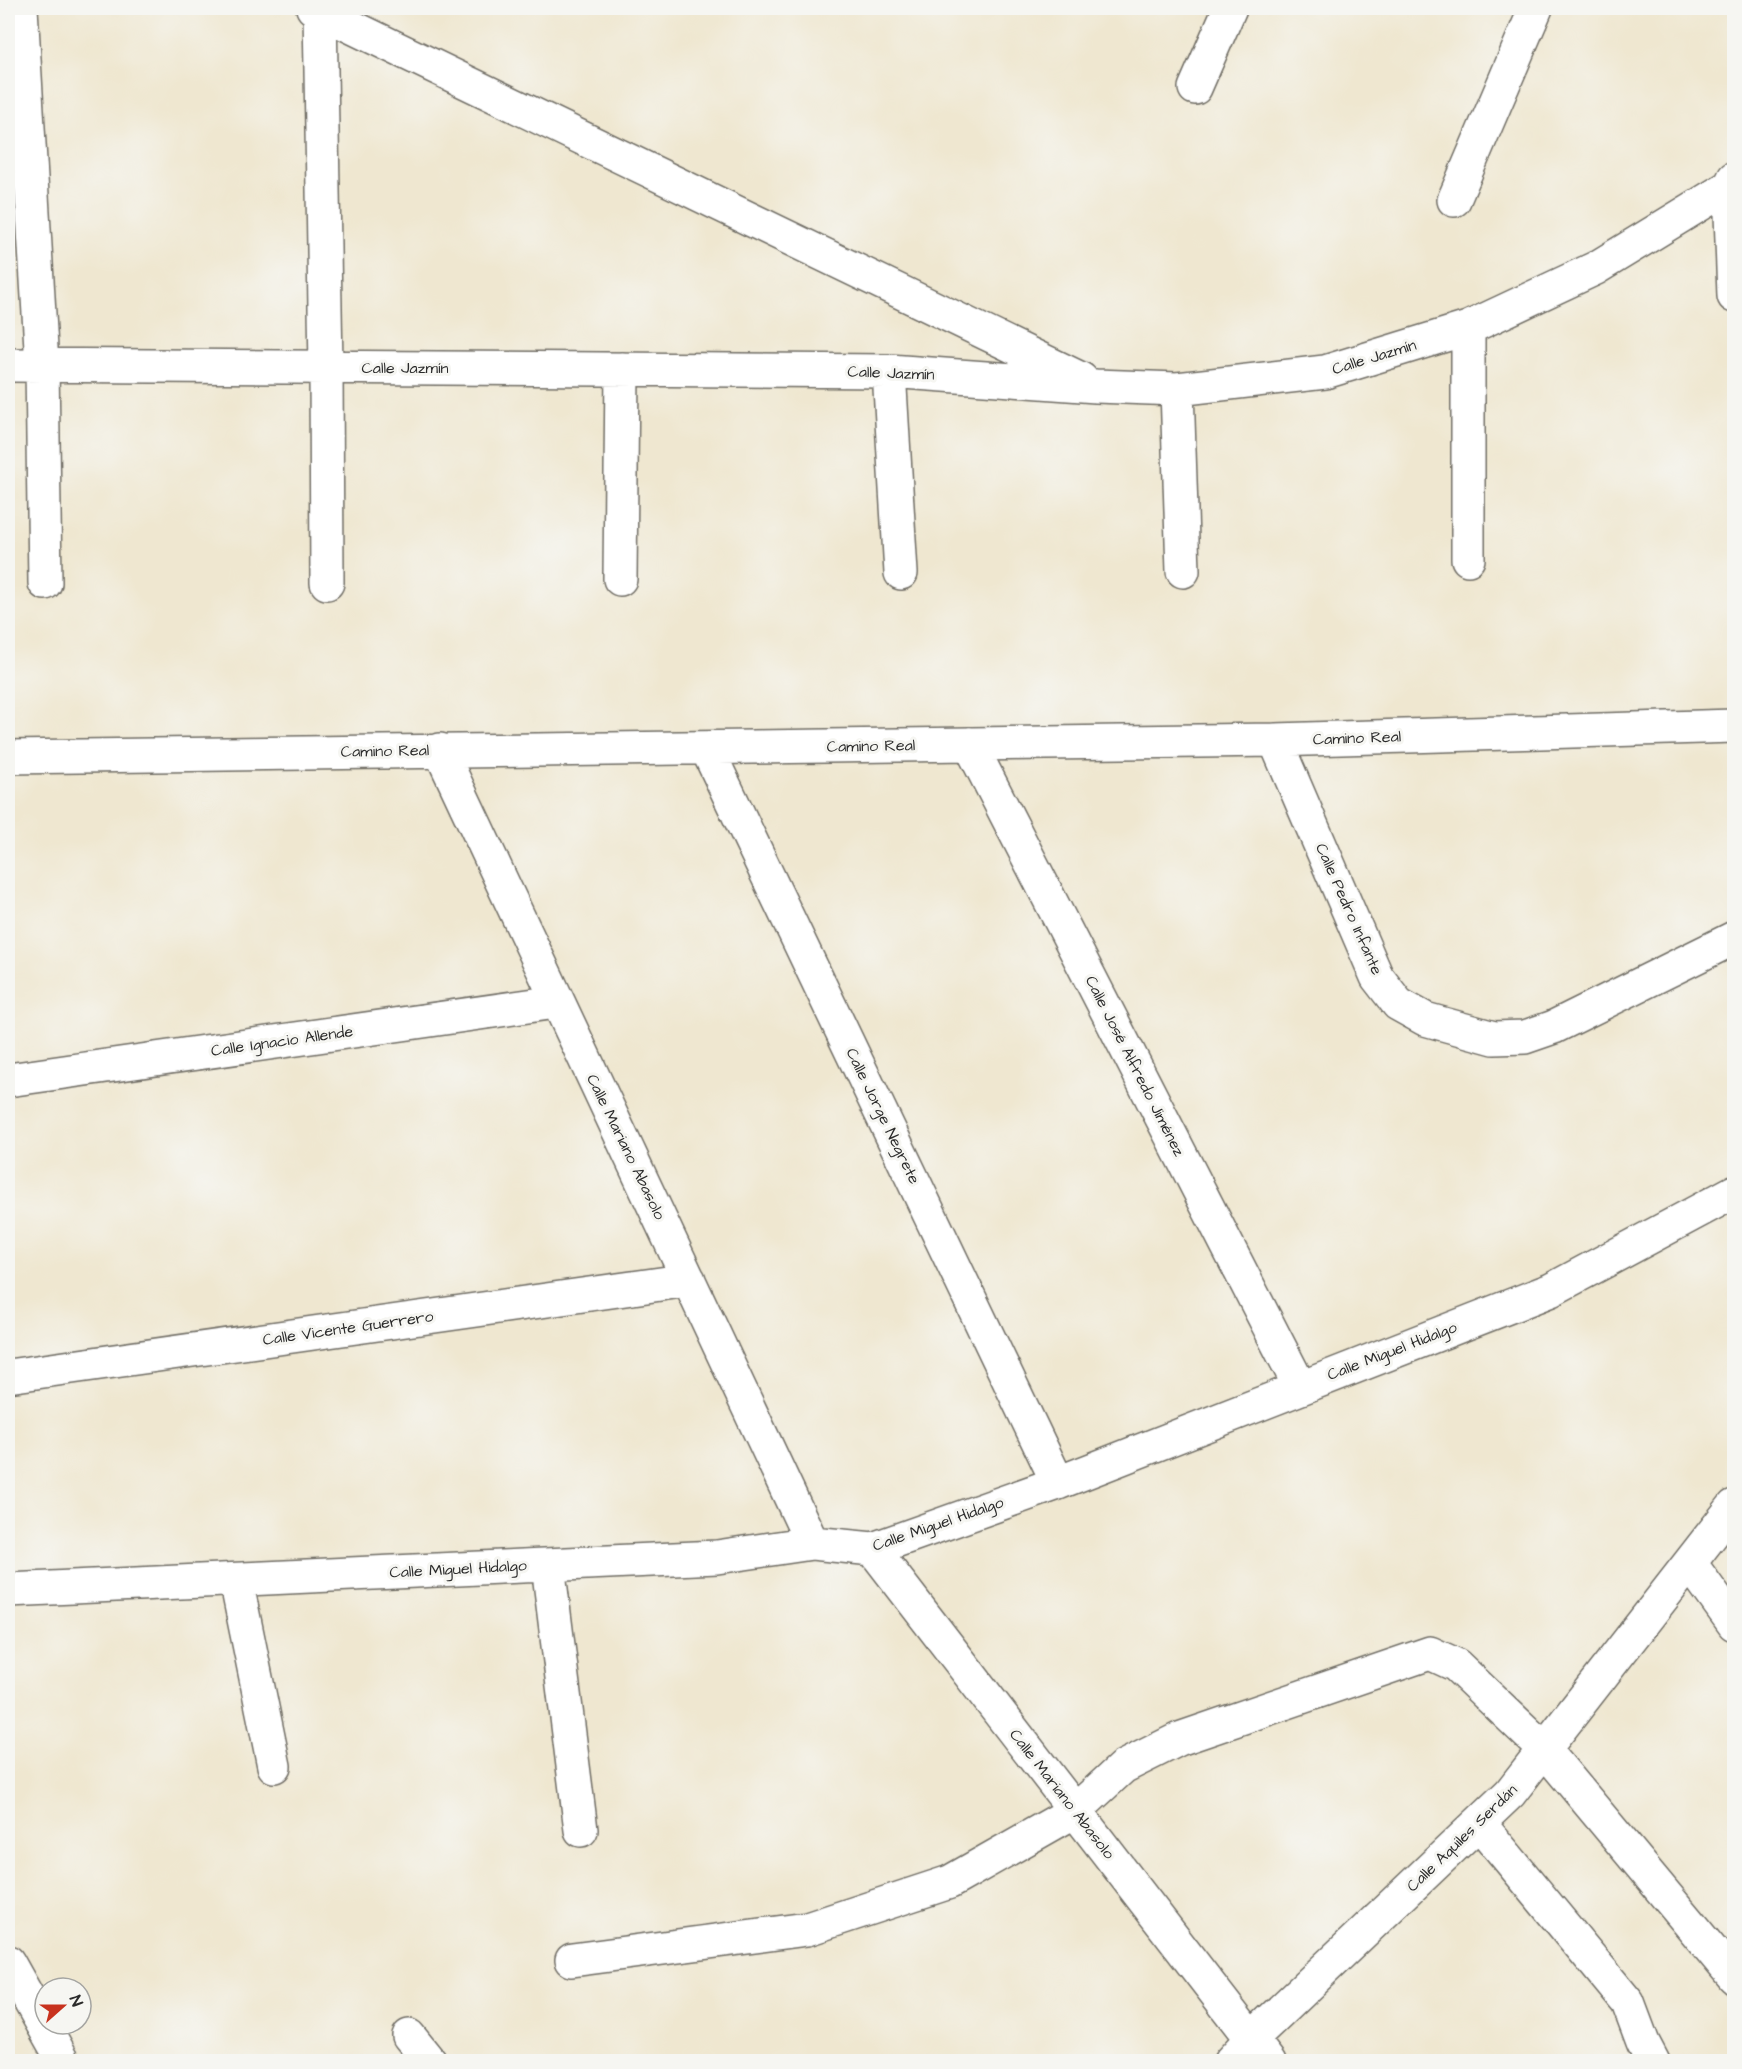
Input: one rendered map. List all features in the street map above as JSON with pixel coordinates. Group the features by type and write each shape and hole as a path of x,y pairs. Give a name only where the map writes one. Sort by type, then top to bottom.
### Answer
{"street":[{"path":"21,8 42,365 45,583"},
{"path":"1195,88 1230,8"},
{"path":"1454,200 1536,8"},
{"path":"327,583 326,368 317,9 1096,386"},
{"path":"1732,182 1734,296"},
{"name":"Calle Jazmín","path":"8,365 889,371 1096,386 1178,389 1325,372 1468,328 1596,268 1732,182"},
{"path":"1468,328 1468,559"},
{"path":"620,579 622,369"},
{"path":"889,371 902,573"},
{"path":"1178,389 1183,571"},
{"name":"Camino Real","path":"8,757 1275,740 1734,726"},
{"name":"Calle Pedro Infante","path":"1275,740 1377,977 1398,1004 1425,1019 1494,1038 1525,1037 1554,1027 1734,938"},
{"name":"Calle José Alfredo Jiménez","path":"970,744 1300,1387"},
{"name":"Calle Jorge Negrete","path":"707,749 1058,1483"},
{"name":"Calle Mariano Abasolo","path":"440,750 556,1002 812,1544"},
{"name":"Calle Ignacio Allende","path":"8,1080 556,1002"},
{"name":"Calle Miguel Hidalgo","path":"8,1590 717,1557 812,1544 873,1549 1058,1483 1551,1290 1734,1192"},
{"name":"Calle Vicente Guerrero","path":"8,1376 689,1280"},
{"name":"Calle Aquiles Serdán","path":"1250,2054 1510,1793 1734,1506"},
{"name":"Calle Mariano Abasolo","path":"873,1549 1075,1811 1250,2054"},
{"path":"1690,1563 1734,1624"},
{"path":"548,1565 581,1830"},
{"path":"236,1580 274,1766"},
{"path":"572,1960 807,1929 950,1882 1075,1811 1123,1767 1179,1739 1430,1653 1456,1665 1545,1749 1734,1977"},
{"path":"1479,1823 1628,2003 1643,2043 1653,2061"},
{"path":"8,1962 64,2061"},
{"path":"409,2036 430,2061"}]}
